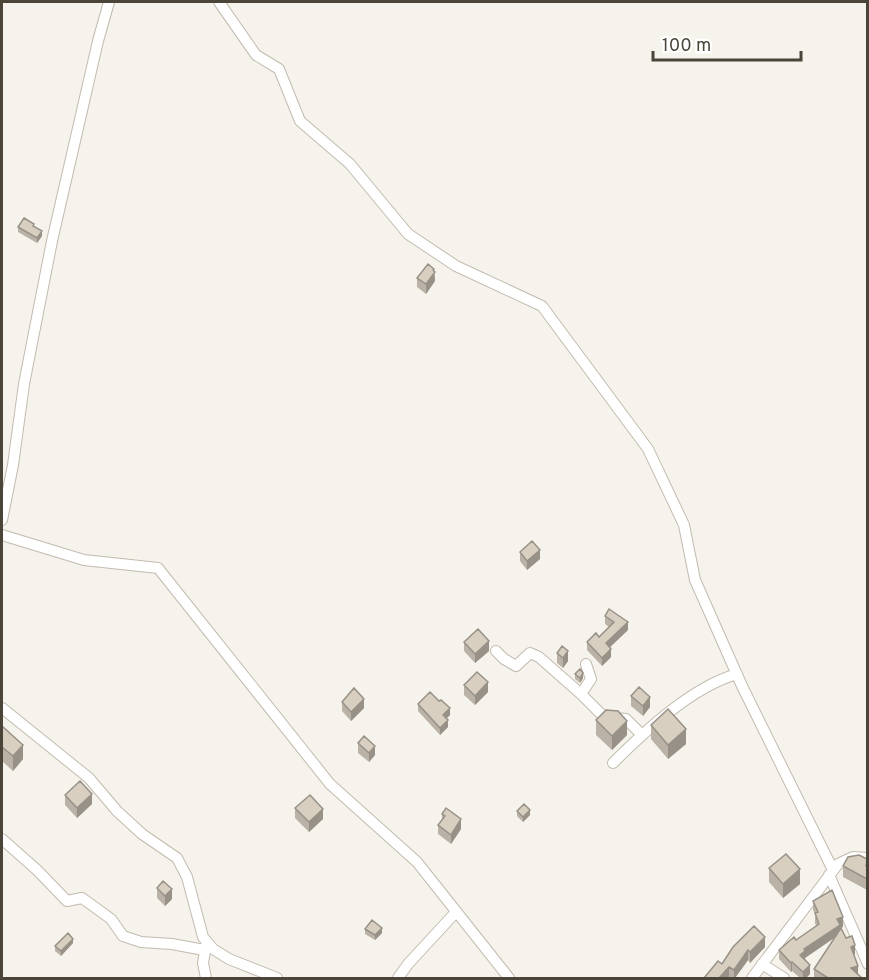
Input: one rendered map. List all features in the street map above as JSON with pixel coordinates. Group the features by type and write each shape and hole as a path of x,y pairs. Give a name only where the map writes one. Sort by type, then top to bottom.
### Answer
{"street":[{"path":"2,520 13,465 24,384 52,241 109,2"},
{"path":"219,2 256,55 279,69 300,121 350,164 408,234 456,266 542,306 648,449 684,525 695,580 831,873 867,964"},
{"path":"2,535 84,560 158,568 330,784 417,862 509,978"},
{"path":"496,651 516,666 530,653 539,657 604,717 626,719 642,735"},
{"path":"581,694 591,680 586,664"},
{"path":"613,763 642,735 705,687 721,678 737,674"},
{"path":"2,708 89,778 117,811 142,834 177,858 187,877 203,937 205,946 203,963 206,978"},
{"path":"2,839 38,870 67,901 82,898 111,919 123,936 141,942 205,946 229,959 277,978"},
{"path":"752,978 838,864 853,857 867,858"},
{"path":"398,978 456,912"},
{"path":"762,964 784,978"}],"building":[{"path":"24,218 42,231 37,238 18,227"},
{"path":"428,264 435,272 426,284 417,278"},
{"path":"532,541 540,550 527,561 520,552"},
{"path":"609,609 628,622 606,643 611,649 602,658 587,642 596,633 599,637 614,622 605,616"},
{"path":"478,629 489,641 475,654 464,642"},
{"path":"562,646 568,651 563,658 557,653"},
{"path":"580,669 583,673 580,678 575,674"},
{"path":"477,672 488,682 475,696 464,685"},
{"path":"639,687 650,697 643,706 631,696"},
{"path":"354,688 364,699 351,712 342,702"},
{"path":"430,692 450,708 443,715 448,720 440,728 418,704"},
{"path":"668,709 686,729 668,745 651,725"},
{"path":"606,710 618,711 627,721 612,736 596,720"},
{"path":"2,726 23,745 13,756 2,747"},
{"path":"364,736 375,746 369,753 358,743"},
{"path":"80,781 92,794 77,808 65,795"},
{"path":"310,795 323,809 309,822 295,808"},
{"path":"524,804 530,810 523,817 517,811"},
{"path":"446,808 461,819 451,835 438,825 445,816 442,814"},
{"path":"786,854 800,869 783,884 769,868"},
{"path":"859,855 867,859 867,879 843,866 848,857"},
{"path":"163,881 172,889 165,896 157,888"},
{"path":"832,890 843,917 837,919 840,925 804,949 805,951 800,955 810,965 803,972 779,950 794,937 796,940 819,924 815,913 818,912 813,901"},
{"path":"372,920 382,928 375,935 365,929"},
{"path":"754,926 765,937 750,952 748,950 734,970 729,967 719,978 704,978 718,961 722,964 733,947"},
{"path":"841,928 846,938 852,936 855,945 851,947 858,966 851,968 862,978 828,978 814,969"},
{"path":"68,933 73,939 61,951 55,946"}]}
